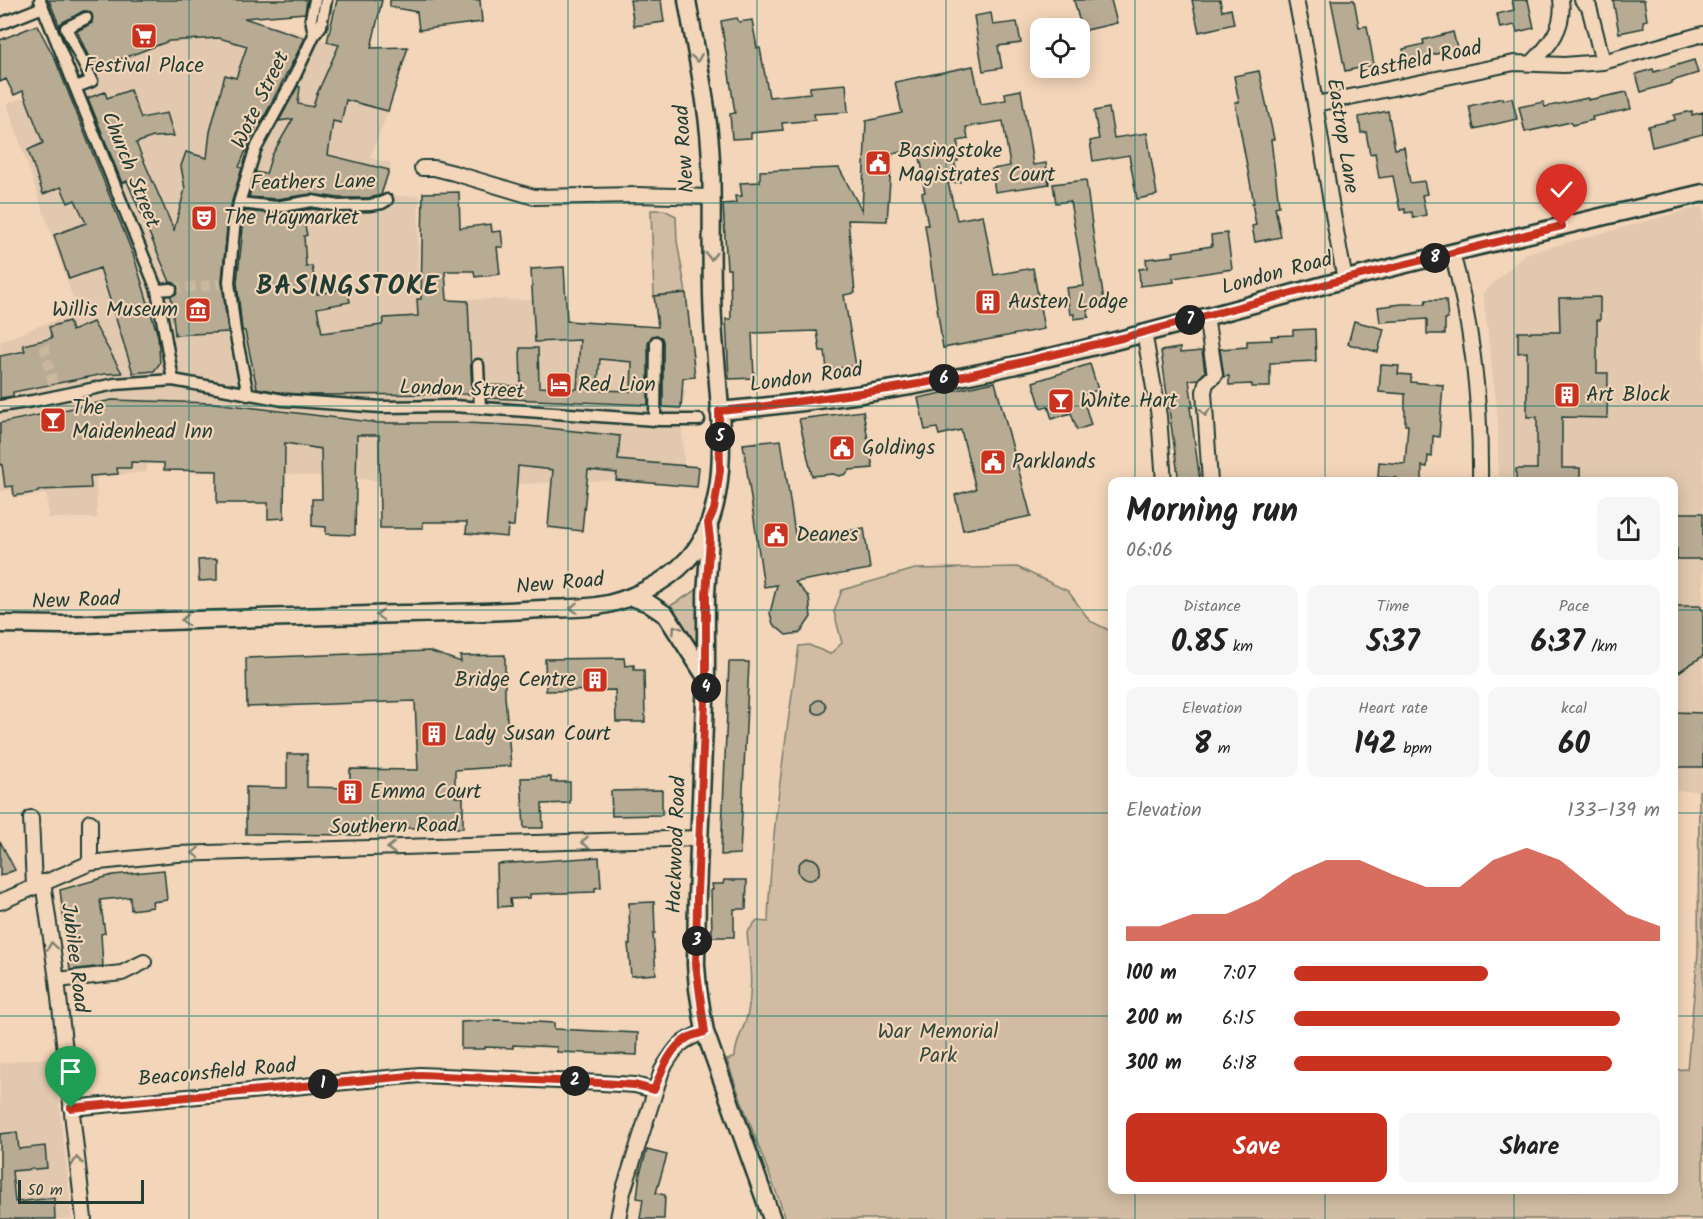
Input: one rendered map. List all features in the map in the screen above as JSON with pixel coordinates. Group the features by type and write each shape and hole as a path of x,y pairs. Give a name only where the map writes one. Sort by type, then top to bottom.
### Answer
{"street":[{"name":"Wote Street","path":"314,35 311,18 315,0"},
{"name":"Wote Street","path":"254,396 225,283 234,229 239,203 255,150 292,82 314,35 321,26 326,0"},
{"name":"New Road","path":"0,624 63,625 502,612 598,606 632,597 662,580 686,562 701,540 714,510 720,471 719,411 712,313 711,161 705,99 687,0"},
{"name":"Eastrop Lane","path":"1296,0 1345,279"},
{"path":"1532,63 1548,46 1559,28 1562,15 1561,0"},
{"path":"1582,0 1589,7 1603,62"},
{"path":"0,24 41,3"},
{"name":"Church Street","path":"41,3 157,290 173,380"},
{"path":"76,87 92,81 66,28 86,18"},
{"name":"Eastfield Road","path":"1316,104 1514,63 1564,65 1603,62 1703,34"},
{"path":"422,168 434,168 534,197 637,195 711,197"},
{"name":"London Road","path":"719,411 889,389 964,376 1452,254 1491,242 1703,193"},
{"name":"Feathers Lane","path":"239,203 276,207 312,201 338,206 370,205 387,200"},
{"path":"1452,254 1464,297 1474,357 1480,477"},
{"path":"157,290 171,289"},
{"path":"1206,316 1215,375 1206,383 1204,392 1209,477"},
{"path":"1144,332 1159,416 1164,477"},
{"path":"655,420 656,342"},
{"path":"478,365 480,408"},
{"name":"London Street","path":"0,406 55,392 115,384 173,380 254,396 381,407 480,408 655,420 699,420"},
{"name":"Hackwood Road","path":"708,523 710,539 706,594 706,677 696,965 705,1032 772,1219"},
{"path":"632,597 648,603 666,615 706,677"},
{"path":"31,818 38,884"},
{"path":"90,822 90,863"},
{"name":"Southern Road","path":"0,902 90,863 176,854 700,838"},
{"name":"Jubilee Road","path":"38,884 57,980 84,1219"},
{"path":"57,980 122,973 144,962"},
{"path":"618,1219 623,1192 662,1070 672,1053 685,1039 705,1032"},
{"name":"Beaconsfield Road","path":"71,1108 420,1075 635,1085 654,1090"}],"shaded area":[{"path":"228,12 339,45 330,96 388,111 370,158 391,163 380,196 419,196 417,299 532,300 535,342 567,341 567,323 651,327 655,383 687,390 681,408 684,465 618,460 616,480 462,486 259,472 164,470 164,463 147,463 147,472 96,477 97,518 48,518 47,494 13,498 11,489 0,491 0,342 78,313 7,104 169,41 208,39"},
{"path":"1703,206 1703,791 1678,791 1678,477 1498,477 1498,418 1483,293 1525,254"},
{"path":"54,1057 72,1219 0,1219 0,1063"}],"green space":[{"path":"651,210 664,210 676,216 677,241 686,293 654,296"},
{"name":"War Memorial Park","path":"1017,567 1068,591 1090,621 1108,630 1108,1194 1678,1194 1678,1070 1687,1069 1698,953 1699,791 1703,791 1703,1219 786,1219 727,1060 735,1057 750,1002 751,982 747,933 756,921 768,922 776,819 799,646 809,645 830,654 842,643 834,612 842,590 915,569"},
{"path":"698,589 699,653 670,606"}],"building":[{"path":"49,0 307,0 305,13 244,18 305,38 261,123 257,124 239,167 242,168 227,228 222,281 228,332 175,335 171,296 177,293 177,285 170,282 127,181 122,183 88,98 105,92 107,98 130,90 141,118 167,113 174,136 153,137 136,143 174,230 185,189 181,166 186,152 207,158 210,132 225,75 236,78 247,46 219,38 169,41 94,69 77,31 92,23 92,14 83,11 59,25"},
{"path":"337,0 382,0 371,48 408,47 388,111 346,100 341,123 333,121 328,155 389,170 381,195 369,198 339,198 311,194 276,199 249,197 256,172 266,174 272,155 293,119 279,121 298,86 300,87 298,104 313,107 339,45 327,42"},
{"path":"390,0 480,0 482,22 419,30 417,12 390,7"},
{"path":"630,0 661,0 664,22 634,26"},
{"path":"1074,0 1111,0 1117,23 1090,29 1090,18 1079,18"},
{"path":"1192,0 1220,0 1222,11 1231,9 1234,24 1199,32"},
{"path":"1331,0 1354,0 1359,27 1367,26 1374,65 1345,71"},
{"path":"1512,0 1528,0 1534,28 1517,32 1515,25 1500,28 1497,14 1514,10"},
{"path":"1613,0 1644,0 1647,20 1643,21 1644,28 1619,33"},
{"path":"991,13 993,25 1017,22 1021,43 998,46 1002,68 983,71 974,16"},
{"path":"737,18 739,22 752,20 769,97 810,93 810,87 846,84 848,112 814,114 815,120 782,123 783,130 751,133 751,138 732,139 730,114 735,113 721,21"},
{"path":"37,25 55,59 134,257 158,336 160,363 154,371 133,373 100,268 69,279 54,235 86,223 75,200 68,203 61,187 43,194 28,150 43,143 23,91 14,95 6,79 0,82 0,40"},
{"path":"1453,32 1457,48 1419,59 1420,63 1407,66 1403,49 1424,44 1423,40"},
{"path":"1694,60 1698,73 1641,92 1636,74 1653,69 1654,72"},
{"path":"973,66 981,104 1006,100 1005,93 1021,90 1033,165 1046,163 1049,184 995,192 992,169 1010,166 1003,121 966,127 968,139 958,141 958,161 954,161 960,182 948,183 957,220 983,215 994,275 1033,268 1044,329 943,348 925,225 928,225 922,193 925,192 923,183 925,182 918,148 892,154 887,221 848,220 855,293 844,295 856,366 827,370 825,351 820,351 817,331 752,333 754,378 729,379 726,319 731,319 730,269 727,269 723,204 736,203 735,196 742,196 740,183 760,182 760,171 839,168 862,211 866,121 902,113 895,82"},
{"path":"1259,71 1274,139 1271,140 1279,206 1275,207 1281,237 1255,242 1252,226 1256,225 1252,203 1254,203 1235,102 1239,102 1234,76"},
{"path":"1627,92 1631,109 1592,117 1593,120 1572,125 1571,122 1525,132 1519,107 1543,102 1545,107"},
{"path":"1502,98 1502,100 1512,98 1517,119 1474,129 1469,106"},
{"path":"1109,108 1114,138 1147,133 1157,195 1137,199 1129,155 1093,161 1090,141 1099,139 1094,111"},
{"path":"1388,111 1395,149 1404,147 1410,183 1424,181 1427,194 1422,195 1426,215 1413,218 1412,212 1405,213 1405,209 1400,210 1393,176 1379,178 1375,153 1370,154 1366,132 1361,133 1359,117"},
{"path":"1692,111 1692,115 1703,112 1703,134 1652,147 1648,126 1675,120 1674,115"},
{"path":"1086,180 1105,306 1087,309 1089,317 1074,319 1074,314 1070,314 1066,288 1084,286 1080,258 1070,201 1056,203 1053,184"},
{"path":"459,192 460,228 491,224 492,232 501,231 503,247 497,247 500,274 475,277 474,271 445,271 447,300 468,301 472,394 313,395 257,388 245,331 242,330 237,282 245,211 276,214 320,210 320,219 304,222 307,235 304,236 306,267 312,266 317,294 347,288 350,302 317,308 322,333 382,325 384,318 418,316 417,299 421,299 423,193"},
{"path":"1227,233 1232,269 1173,278 1174,282 1140,286 1139,269 1147,268 1146,259 1174,256 1173,252 1212,246 1211,235"},
{"path":"564,267 567,321 658,327 654,296 686,293 695,377 683,378 681,408 663,407 663,342 662,338 657,335 652,336 648,342 648,405 487,398 486,385 521,386 520,348 538,348 539,387 577,389 580,340 535,342 531,269","holes":["600,359 632,362 631,391 597,390"]},
{"path":"1600,297 1600,320 1597,320 1597,373 1608,373 1607,418 1562,417 1562,468 1580,468 1580,477 1516,477 1516,469 1537,469 1537,417 1527,417 1527,352 1518,353 1518,332 1560,332 1559,298"},
{"path":"1426,300 1446,300 1448,319 1445,319 1445,334 1427,334 1427,319 1380,322 1378,307 1425,304"},
{"path":"69,321 72,331 93,322 122,373 104,374 13,392 13,396 0,398 0,356 25,351 23,345 52,338 49,327"},
{"path":"1354,321 1384,329 1378,352 1348,344"},
{"path":"1315,329 1316,361 1270,363 1270,387 1252,387 1252,384 1229,385 1229,376 1224,377 1220,349 1247,347 1247,341 1272,340 1271,336 1293,335 1293,330"},
{"path":"1180,348 1180,353 1202,351 1205,372 1198,379 1189,380 1193,407 1190,407 1199,477 1178,477 1161,351"},
{"name":"White Hart","path":"1090,364 1098,390 1082,395 1091,425 1077,430 1071,413 1052,419 1048,406 1041,408 1033,382"},
{"path":"1381,365 1399,366 1398,374 1411,375 1411,382 1443,385 1439,437 1433,436 1432,457 1428,456 1427,467 1422,466 1422,477 1378,477 1379,462 1405,464 1408,425 1405,425 1405,394 1379,392"},
{"name":"Parklands","path":"995,382 1031,516 963,530 955,495 976,489 961,430 939,435 937,428 925,430 918,398"},
{"path":"112,400 214,403 379,423 528,426 620,436 618,460 699,467 697,487 616,480 617,473 588,470 582,531 548,527 553,470 518,466 514,526 508,526 507,537 466,533 467,522 423,522 423,528 380,528 379,435 357,435 355,535 326,534 326,527 312,526 312,499 322,499 321,449 285,443 284,518 268,519 268,503 217,503 217,471 164,470 164,463 131,462 131,468 117,468 118,474 90,476 91,488 38,490 38,492 14,496 13,486 5,487 2,465 0,465 0,423"},
{"name":"Goldings","path":"863,411 873,468 849,470 846,474 839,476 833,474 812,476 799,419"},
{"name":"Deanes","path":"781,440 796,541 864,528 870,569 795,582 809,597 811,617 800,633 786,635 773,624 770,613 777,585 764,587 743,444"},
{"path":"1678,513 1703,513 1703,559 1678,559"},
{"path":"217,559 217,580 199,581 198,560"},
{"path":"1678,606 1701,606 1703,610 1703,656 1678,672"},
{"path":"429,651 461,662 460,656 505,655 505,696 511,766 455,770 455,797 463,797 463,828 360,828 360,835 246,834 246,787 287,788 287,754 307,754 307,787 350,788 350,769 418,770 415,701 247,707 246,658"},
{"name":"Bridge Centre","path":"624,658 625,666 634,665 634,670 644,670 645,722 616,722 615,690 546,691 545,659"},
{"path":"729,662 749,662 740,854 721,855"},
{"path":"819,700 824,702 826,707 824,712 819,714 814,712 812,707 814,702"},
{"path":"1678,712 1703,713 1703,767 1678,767"},
{"path":"551,777 551,782 570,782 570,803 542,804 543,828 524,828 521,778"},
{"path":"662,790 662,815 612,816 611,791"},
{"path":"0,841 15,870 0,876"},
{"path":"599,857 601,887 595,888 595,892 530,894 530,898 510,899 511,906 498,907 497,864"},
{"path":"809,858 819,865 820,869 813,879 809,880 799,873 798,869 805,859"},
{"path":"164,870 167,900 152,902 153,907 131,910 130,897 100,900 105,933 101,934 103,966 70,970 60,890 113,875"},
{"path":"724,880 747,880 746,909 734,909 734,937 712,937 712,884 723,884"},
{"path":"654,902 655,933 653,934 656,974 631,976 628,944 630,944 629,903"},
{"path":"497,1020 554,1023 554,1029 638,1033 637,1055 557,1052 557,1047 513,1045 513,1048 461,1049 461,1022"},
{"path":"17,1132 19,1149 45,1146 47,1168 12,1171 15,1202 54,1198 55,1219 0,1219 0,1134"},
{"path":"647,1150 667,1155 656,1193 665,1195 664,1219 640,1219 643,1199 637,1198 640,1173"}],"tunnel":[{"path":"171,289 221,284"},
{"path":"44,345 54,388"}],"place":[{"name":"Festival Place","path":"144,36"},
{"name":"Basingstoke Magistrates Court","path":"878,163"},
{"name":"The Haymarket","path":"204,218"},
{"name":"Austen Lodge","path":"988,302"},
{"name":"Willis Museum","path":"198,310"},
{"name":"Red Lion","path":"559,385"},
{"name":"Art Block","path":"1567,395"},
{"name":"White Hart","path":"1061,401"},
{"name":"The Maidenhead Inn","path":"53,420"},
{"name":"Goldings","path":"842,448"},
{"name":"Parklands","path":"993,462"},
{"name":"Deanes","path":"776,535"},
{"name":"Bridge Centre","path":"595,680"},
{"name":"Lady Susan Court","path":"434,734"},
{"name":"Emma Court","path":"350,792"}],"district":[{"name":"BASINGSTOKE","path":"348,286"}],"route":[{"path":"71,1108 420,1075 503,1077 635,1085 654,1090 672,1053 685,1039 705,1032 696,965 697,895 706,677 706,581 710,539 708,523 714,510 720,471 719,411 889,389 964,376 1562,226"}]}
